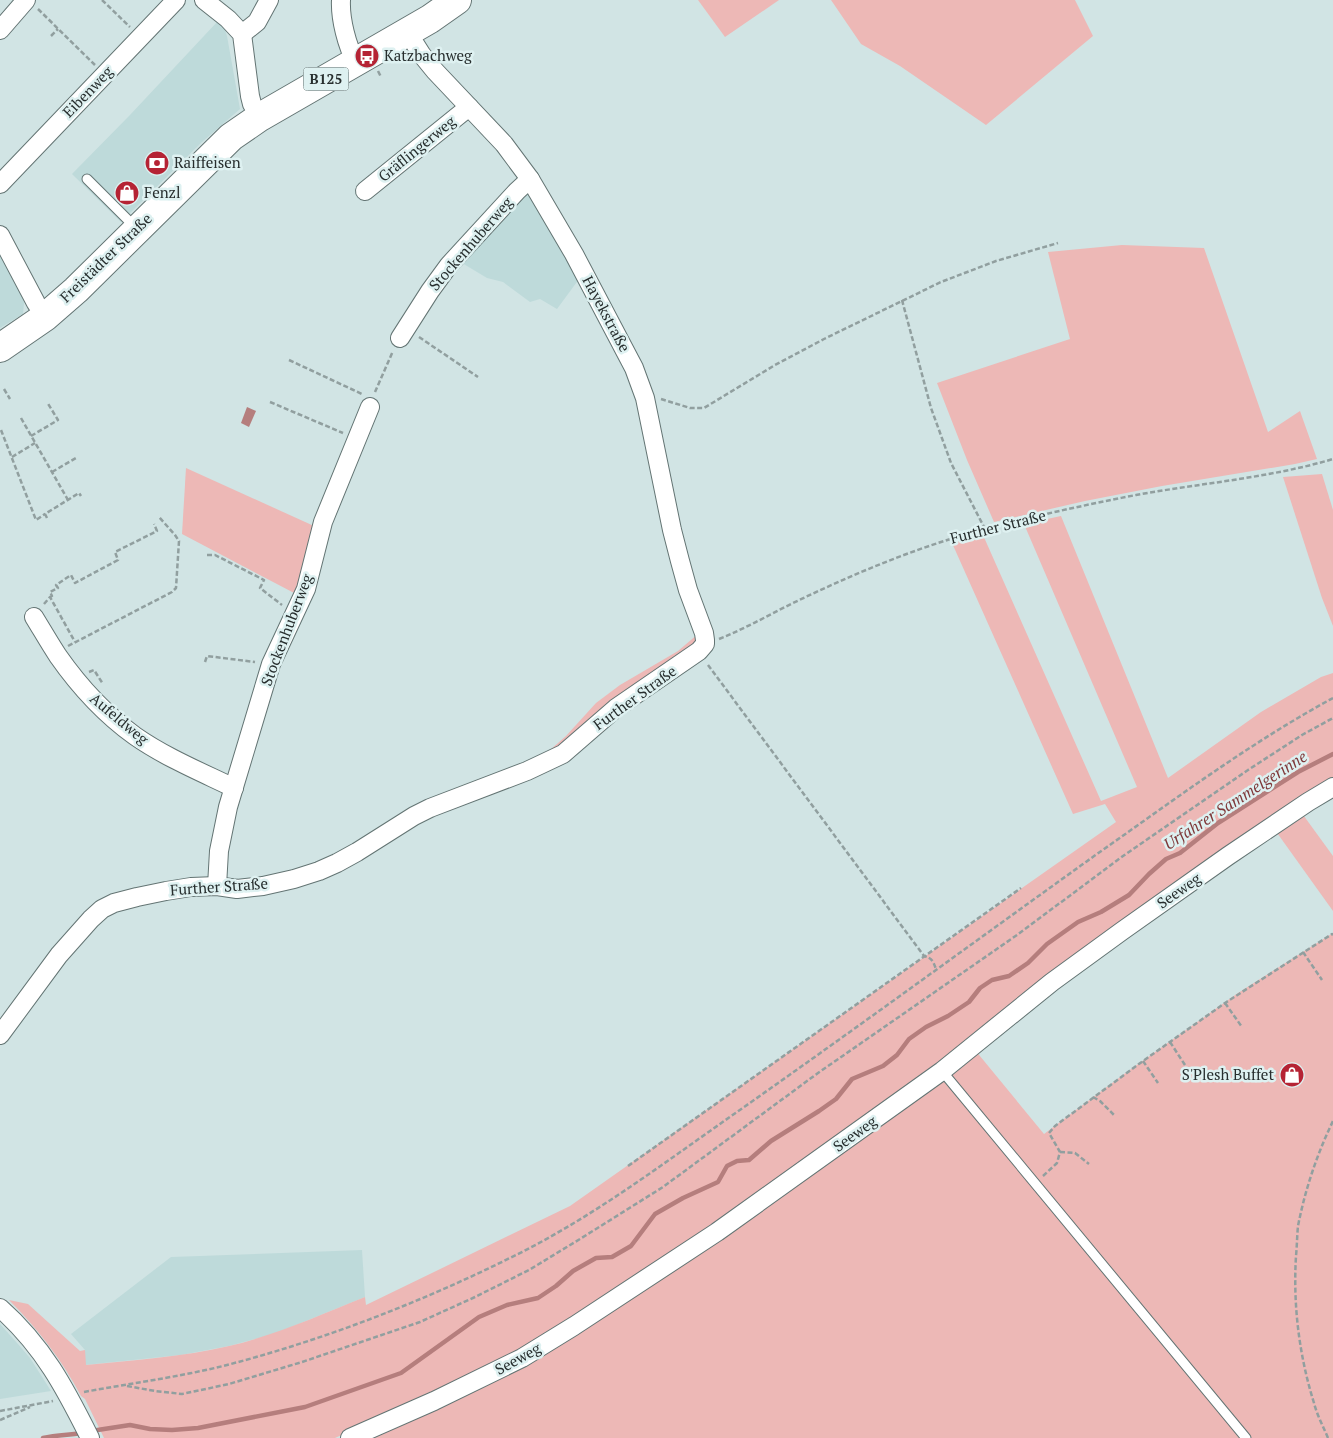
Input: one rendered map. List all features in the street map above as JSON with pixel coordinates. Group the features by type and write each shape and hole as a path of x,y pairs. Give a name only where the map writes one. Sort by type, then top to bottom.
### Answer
{"main road":[{"name":"Freistädter Straße","path":"0,348 45,317 76,290 231,137 260,117 408,33 457,0"}],"street":[{"name":"Eibenweg","path":"0,184 176,0"},
{"path":"204,0 228,19 242,34 250,96 252,104 260,117"},
{"path":"242,34 257,22 269,0"},
{"path":"340,0 349,50 356,62"},
{"path":"0,30 30,2"},
{"name":"Hayekstraße","path":"408,33 429,64 504,144 530,179 600,301 634,368 645,398 672,530 688,590 706,640 702,647"},
{"name":"Gräflingerweg","path":"365,191 469,107"},
{"name":"Stockenhuberweg","path":"403,333 449,265 516,190 530,179"},
{"path":"1,241 45,317"},
{"name":"Stockenhuberweg","path":"217,886 218,851 228,807 271,664 306,589 324,522 371,403"},
{"name":"Aufeldweg","path":"34,617 58,655 77,680 90,695 134,735 152,747 234,788"},
{"name":"Further Straße","path":"0,1035 59,955 86,924 102,910 114,903 137,896 191,887 217,886 237,889 263,886 294,879 319,870 357,852 430,808 510,778 563,754 624,702 702,647"},
{"name":"Seeweg","path":"350,1438 500,1370 542,1346 717,1232 942,1071 1052,982 1115,936 1242,846 1333,787"},
{"path":"0,1308 38,1348 55,1372 90,1438"}],"lane":[{"path":"88,179 136,229"},
{"path":"942,1071 1246,1438"}],"path":[{"path":"102,0 136,32"},
{"path":"30,2 100,70"},
{"path":"50,36 58,29"},
{"path":"645,398 657,397 690,408 704,408 775,365 902,300 987,264 1058,243"},
{"path":"902,300 934,418 951,463 985,529"},
{"path":"289,360 371,403 403,333 478,377"},
{"path":"4,389 10,399"},
{"path":"31,436 58,420 47,402"},
{"path":"270,402 357,439"},
{"path":"21,418 68,500"},
{"path":"1,430 36,520 46,516 79,493 81,496"},
{"path":"12,457 35,443"},
{"path":"52,472 76,458"},
{"name":"Further Straße","path":"702,647 838,582 940,542 985,529 1127,497 1281,472 1333,459"},
{"path":"66,647 172,592 176,588 179,541 159,517"},
{"path":"75,642 50,597 52,596 50,592 58,588 56,585 71,575 75,583 118,560 115,552 157,530 154,524"},
{"path":"208,555 215,555 264,580 260,588 295,614"},
{"path":"34,617 33,612 39,609 50,597"},
{"path":"702,647 924,956 930,958 936,970"},
{"path":"205,662 207,656 256,662 254,670"},
{"path":"85,674 94,670 106,689"},
{"path":"0,1410 70,1398 224,1366 286,1348 362,1323 426,1298 528,1249 621,1193 1108,846 1238,756 1294,720 1333,698"},
{"path":"124,1386 182,1394 229,1384 302,1362 420,1322 529,1270 580,1240 663,1186 818,1073 1017,934 1124,856 1248,770 1302,735 1333,718"},
{"path":"628,1166 1021,888"},
{"path":"1034,1183 1057,1163 1060,1152 1050,1133 1055,1126 1225,1003 1303,952 1333,935"},
{"path":"1303,952 1322,980"},
{"path":"1225,1003 1242,1027"},
{"path":"1170,1042 1185,1066"},
{"path":"1143,1061 1158,1083"},
{"path":"1093,1098 1100,1101 1115,1116"},
{"path":"1328,1438 1314,1404 1303,1355 1296,1305 1296,1268 1298,1227 1307,1191 1324,1139 1333,1121"},
{"path":"1060,1152 1075,1153 1090,1164"},
{"path":"0,1420 34,1405"}],"shaded area":[{"path":"698,0 779,0 725,37"},
{"path":"831,0 1075,0 1093,36 986,125 900,66 861,44"},
{"path":"218,21 224,27 227,36 240,109 202,142 121,222 72,174"},
{"path":"533,191 582,275 557,309 540,299 530,302 503,282 487,278 462,263 522,193"},
{"path":"1122,245 1204,248 1268,432 1300,411 1317,459 1085,501 994,522 937,383 1070,339 1048,252"},
{"path":"0,248 23,294 24,303 23,314 0,328"},
{"path":"247,407 256,411 249,427 241,423"},
{"path":"186,468 314,526 296,594 182,534"},
{"path":"1322,474 1333,510 1333,626 1322,598 1283,477"},
{"path":"1061,516 1168,778 1261,712 1321,677 1333,673 1333,781 930,1072 677,1251 502,1361 335,1438 104,1438 85,1399 81,1396 58,1357 30,1322 9,1300 28,1304 80,1351 85,1350 86,1365 176,1356 211,1350 281,1330 365,1297 366,1305 570,1206 1116,822 1105,804 1073,814 952,543 983,535 1101,801 1137,787 1024,524"},
{"path":"698,634 698,643 582,734 534,764 566,736 596,703 620,685 678,651"},
{"path":"1301,812 1333,856 1333,911 1275,830"},
{"path":"1333,933 1333,1438 368,1438 444,1405 975,1050 1044,1134 1238,993"},
{"path":"362,1250 365,1297 274,1334 229,1346 181,1355 85,1365 85,1350 71,1334 171,1257"},
{"path":"0,1324 30,1358 51,1391 0,1399"}],"waterway":[{"name":"Urfahrer Sammelgerinne","path":"91,1431 130,1425 150,1429 172,1430 198,1428 305,1407 401,1373 479,1317 507,1305 538,1298 573,1271 596,1258 612,1257 631,1246 655,1214 683,1198 718,1182 727,1166 737,1161 749,1160 771,1141 836,1099 852,1079 883,1066 897,1055 909,1039 969,1002 980,988 992,980 1009,976 1028,963 1047,944 1078,922 1101,912 1129,895 1166,859 1180,853 1218,823 1298,772 1333,754"},
{"name":"Urfahrer Sammelgerinne","path":"43,1438 83,1433"}],"place":[{"name":"Katzbachweg","path":"367,56"},
{"name":"Raiffeisen","path":"157,163"},
{"name":"Fenzl","path":"127,193"},
{"name":"S'Plesh Buffet","path":"1292,1075"}]}
